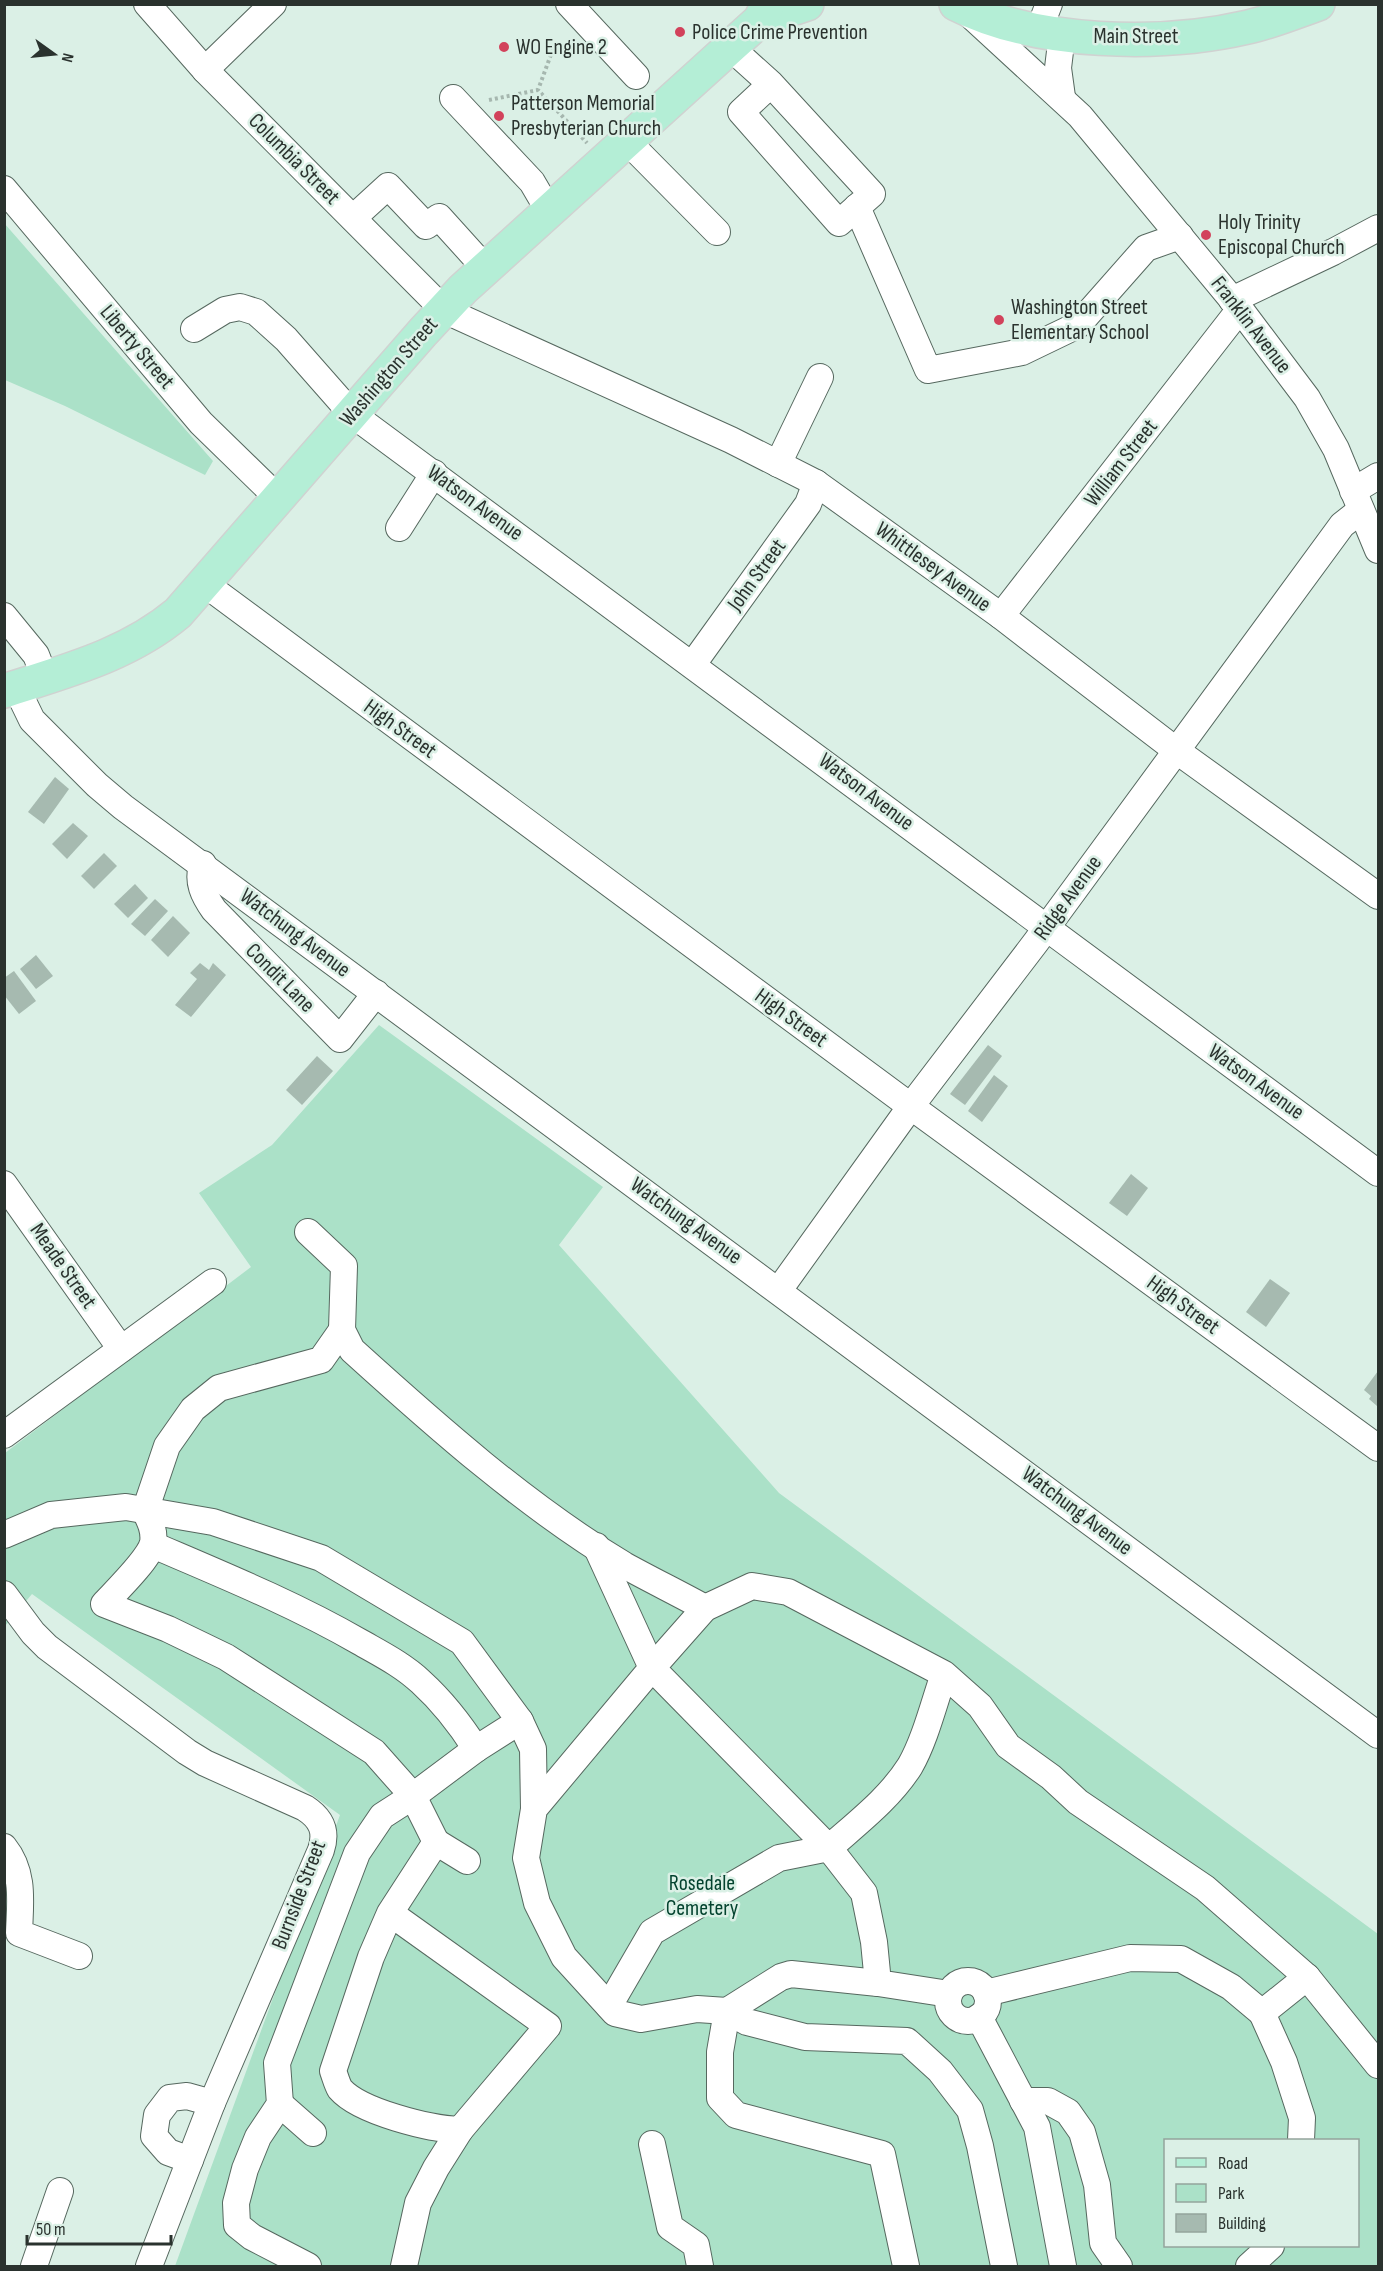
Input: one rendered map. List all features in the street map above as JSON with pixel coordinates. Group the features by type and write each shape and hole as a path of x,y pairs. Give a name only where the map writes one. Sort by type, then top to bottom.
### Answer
{"main road":[{"name":"Washington Street","path":"22,685 108,656 145,638 178,613 444,310 486,269 730,47 764,12 807,4"},
{"name":"Main Street","path":"958,6 1005,24 1050,24 1134,39 1177,38 1249,27 1317,4"}],"street":[{"name":"Columbia Street","path":"147,4 206,70 444,310"},
{"path":"206,70 273,4"},
{"path":"569,4 636,76"},
{"name":"Franklin Avenue","path":"958,6 1062,97 1080,116 1236,304 1307,398 1336,449 1378,550"},
{"path":"1050,24 1062,97"},
{"path":"730,47 771,84 872,194 839,223 741,111 771,84"},
{"path":"453,98 532,182 549,211"},
{"path":"627,141 717,232"},
{"path":"353,218 388,186 426,226 439,217 486,269"},
{"name":"Liberty Street","path":"4,189 201,423 278,498"},
{"path":"857,207 928,370 1022,352 1078,325 1146,248 1180,236"},
{"name":"William Street","path":"1002,616 1236,304 1378,228"},
{"name":"Watson Avenue","path":"194,329 225,310 240,307 256,312 286,339 352,414 693,664 1378,1173"},
{"name":"Whittlesey Avenue","path":"444,310 816,483 1002,616 1177,751 1378,896"},
{"path":"778,464 820,377"},
{"path":"399,528 434,473"},
{"name":"Ridge Avenue","path":"779,1290 911,1106 1047,927 1342,525 1357,501 1378,476"},
{"name":"John Street","path":"693,664 808,504 816,483"},
{"name":"High Street","path":"205,584 1378,1448"},
{"name":"Watchung Avenue","path":"4,616 36,655 22,685 32,720 97,785 123,807 1378,1735"},
{"name":"Condit Lane","path":"203,864 200,879 202,888 214,910 340,1040 376,993"},
{"name":"Meade Street","path":"4,1184 122,1349"},
{"path":"308,1232 344,1266 342,1330 352,1350 547,1513 624,1564 705,1608"},
{"path":"4,1435 213,1282"},
{"path":"342,1330 321,1360 219,1388 193,1409 167,1446 145,1511 153,1529 153,1545 137,1568 104,1604 168,1629 226,1657 374,1752 413,1796 436,1842 467,1861"},
{"path":"4,1535 51,1515 126,1508 213,1522 321,1558 462,1642 520,1721 533,1749 534,1809 526,1858 537,1903 564,1957 615,2013 641,2019 697,2009 727,2011 747,2022 806,2037 906,2041 940,2071 970,2110 980,2146 1004,2266"},
{"path":"153,1545 328,1624 404,1668 456,1718 476,1749"},
{"path":"596,1546 652,1668 829,1848 864,1893 878,1983"},
{"path":"534,1809 705,1608 752,1586 788,1592 944,1674 980,1706 1008,1746 1051,1777 1078,1802 1205,1888 1307,1977 1378,2065"},
{"name":"Burnside Street","path":"4,1594 33,1633 47,1647 187,1752 205,1763 305,1808 314,1814 324,1829 321,1850 212,2103 149,2266"},
{"path":"609,2006 652,1932 779,1858 829,1848 885,1797 910,1765 944,1674"},
{"path":"308,2266 252,2237 237,2225 236,2203 245,2169 258,2137 280,2104 278,2063 357,1853 382,1816 476,1749 520,1721"},
{"path":"436,1842 390,1913 371,1957 333,2071 340,2088 357,2100 390,2117 441,2130 460,2130"},
{"path":"4,1847 15,1864 19,1876 21,1890 19,1933 80,1956"},
{"path":"390,1913 549,2026 460,2130 436,2168 418,2203 404,2266"},
{"path":"983,2005 1130,1958 1180,1959 1231,1987 1262,2013 1284,2062 1302,2118 1301,2139"},
{"path":"906,2266 882,2154 736,2115 720,2098 720,2052 727,2011 781,1977 791,1974 878,1983 949,1994 958,1983 971,1981 978,1983 983,2005 1023,2101 1037,2127 1063,2266"},
{"path":"1262,2013 1307,1977"},
{"path":"189,2160 168,2152 153,2136 157,2115 170,2098 187,2096 212,2103"},
{"path":"1023,2101 1048,2101 1068,2112 1082,2132 1097,2185 1103,2255 1119,2266"},
{"path":"280,2104 313,2133"},
{"path":"652,2144 670,2227 696,2245 700,2266"},
{"path":"34,2266 60,2192"},
{"path":"1249,2266 1270,2247"}],"path":[{"path":"538,90 553,49"},
{"path":"489,100 538,90"},
{"path":"538,90 590,145"}],"green space":[{"path":"4,223 213,461 205,475 65,406 5,380"},
{"name":"Rosedale Cemetery","path":"379,1025 603,1187 559,1245 779,1493 1378,1934 1378,2266 175,2266 340,1815 32,1594 5,1626 5,1453 251,1267 199,1193 272,1145"}],"building":[{"path":"55,777 69,789 44,824 28,812"},
{"path":"73,823 88,836 67,859 52,844"},
{"path":"104,853 117,866 94,889 81,876"},
{"path":"135,884 148,898 128,918 114,904"},
{"path":"155,899 168,911 145,936 131,924"},
{"path":"173,916 190,933 168,957 151,940"},
{"path":"36,955 53,976 36,989 20,969"},
{"path":"200,963 209,970 213,963 226,975 191,1017 175,1005 197,979 190,973"},
{"path":"14,971 36,1001 19,1014 4,995 4,978"},
{"path":"988,1045 1002,1056 965,1105 950,1094"},
{"path":"317,1056 333,1071 302,1105 286,1090"},
{"path":"994,1075 1008,1086 982,1122 968,1111"},
{"path":"1131,1174 1148,1188 1127,1216 1109,1203"},
{"path":"1270,1279 1290,1293 1266,1327 1246,1312"},
{"path":"1378,1371 1378,1404 1377,1406 1364,1390"}],"place":[{"name":"Police Crime Prevention","path":"680,32"},
{"name":"WO Engine 2","path":"504,47"},
{"name":"Patterson Memorial Presbyterian Church","path":"499,116"},
{"name":"Holy Trinity Episcopal Church","path":"1206,235"},
{"name":"Washington Street Elementary School","path":"999,320"}]}
